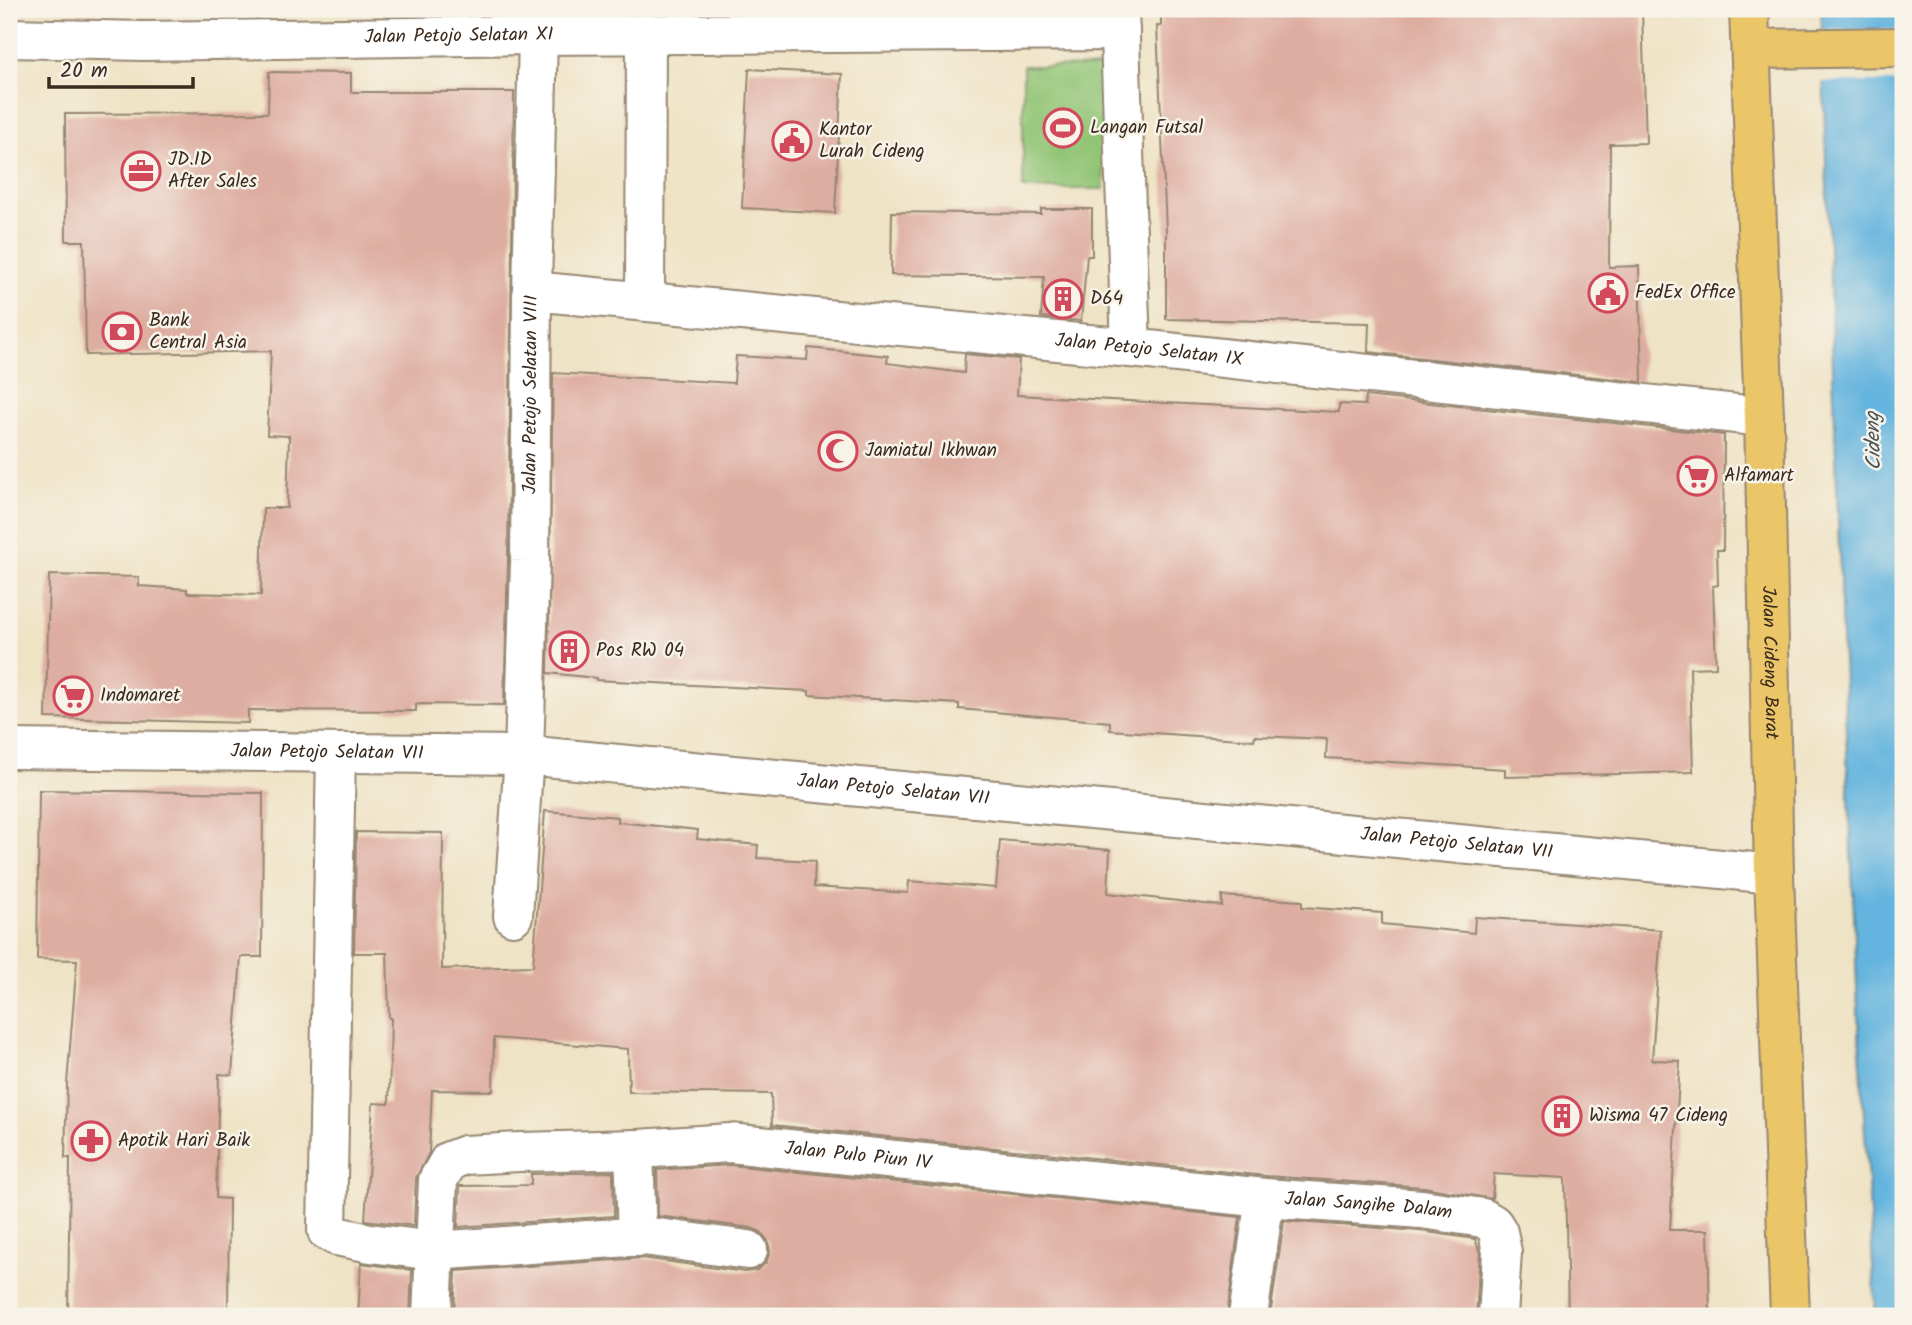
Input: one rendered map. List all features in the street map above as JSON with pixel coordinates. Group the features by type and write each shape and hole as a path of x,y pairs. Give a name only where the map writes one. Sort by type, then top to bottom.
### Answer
{"main road":[{"name":"Jalan Cideng Barat","path":"1749,9 1765,49 1764,417 1774,874 1790,1316"},
{"path":"1765,49 1903,47"}],"street":[{"name":"Jalan Petojo Selatan XI","path":"9,38 143,41 646,34 1120,20"},
{"path":"1120,20 1131,348"},
{"path":"645,302 646,34"},
{"name":"Jalan Petojo Selatan VIII","path":"513,916 524,755 530,561 532,291 538,35"},
{"name":"Jalan Petojo Selatan IX","path":"532,291 1131,348 1764,417"},
{"name":"Jalan Petojo Selatan VII","path":"9,749 524,755 1774,874"},
{"path":"336,754 327,1231 336,1236 435,1251 637,1237 748,1250"},
{"name":"Jalan Pulo Piun IV","path":"435,1251 438,1180 449,1161 465,1155 492,1153 730,1143 1265,1198"},
{"path":"634,1149 637,1237"},
{"name":"Jalan Sangihe Dalam","path":"1248,1316 1265,1198 1422,1209 1483,1218 1493,1224 1498,1232 1502,1252 1498,1316"},
{"path":"432,1316 435,1251"}],"green space":[{"name":"Langan Futsal","path":"1023,66 1103,67 1104,189 1023,189"}],"water":[{"name":"Cideng","path":"1821,9 1903,9 1903,1316 1876,1316 1859,1032 1842,638"}],"pier":[{"path":"1819,30 1903,30 1903,82 1820,82"}],"building":[{"path":"1161,9 1642,9 1646,143 1610,144 1609,267 1639,266 1642,382 1368,352 1369,323 1166,319 1166,230 1157,26 1161,26"},
{"name":"Kantor Lurah Cideng","path":"749,69 842,74 835,213 742,208"},
{"path":"269,72 351,73 351,92 514,92 504,705 416,704 416,711 248,710 248,723 46,718 49,575 139,577 139,586 187,589 187,593 261,595 263,508 287,508 289,436 267,435 271,351 86,355 84,241 66,241 65,114 268,113"},
{"path":"1041,209 1092,209 1092,256 1087,256 1081,321 1041,317 1044,277 891,275 892,212 1041,214"},
{"path":"808,348 888,356 887,363 964,373 965,354 1019,359 1017,395 1339,412 1339,404 1365,405 1366,396 1724,435 1723,550 1717,550 1718,585 1713,586 1716,667 1690,668 1693,772 1505,777 1505,769 1326,758 1327,739 1255,736 1254,740 1110,730 1110,722 959,709 959,704 809,695 809,691 596,680 548,673 553,373 734,383 736,356 807,360"},
{"path":"39,790 263,793 262,957 241,957 232,1075 219,1074 216,1198 229,1199 228,1316 68,1316 70,1158 65,1158 67,1084 77,960 37,959"},
{"path":"545,811 618,817 618,822 698,830 697,839 758,845 757,858 815,861 814,887 908,893 909,881 996,888 1000,840 1110,850 1108,893 1222,906 1222,896 1302,901 1302,907 1382,913 1382,924 1474,933 1475,917 1661,930 1652,1060 1680,1061 1670,1230 1708,1230 1710,1316 1568,1316 1565,1178 1494,1174 1492,1199 1424,1187 1267,1176 772,1125 771,1094 629,1092 628,1049 494,1038 493,1091 432,1090 429,1153 416,1178 414,1226 365,1220 373,1103 389,1104 391,1018 387,953 354,953 356,832 443,833 442,969 533,966"},
{"path":"730,1165 1240,1217 1227,1316 454,1316 456,1271 642,1258 745,1272 757,1270 766,1263 770,1252 768,1241 761,1232 751,1228 658,1216 657,1170"},
{"path":"613,1172 614,1216 458,1227 460,1186 531,1185 531,1174"},
{"path":"1284,1221 1420,1231 1475,1239 1480,1253 1476,1316 1270,1316"},
{"path":"361,1263 412,1270 410,1316 358,1316"}],"place":[{"name":"Langan Futsal","path":"1063,128"},
{"name":"Kantor Lurah Cideng","path":"792,141"},
{"name":"JD.ID After Sales","path":"141,171"},
{"name":"FedEx Office","path":"1608,293"},
{"name":"D64","path":"1063,299"},
{"name":"Bank Central Asia","path":"122,332"},
{"name":"Jamiatul Ikhwan","path":"838,451"},
{"name":"Alfamart","path":"1697,476"},
{"name":"Pos RW 04","path":"569,651"},
{"name":"Indomaret","path":"73,696"},
{"name":"Wisma 47 Cideng","path":"1562,1116"},
{"name":"Apotik Hari Baik","path":"91,1141"}]}
